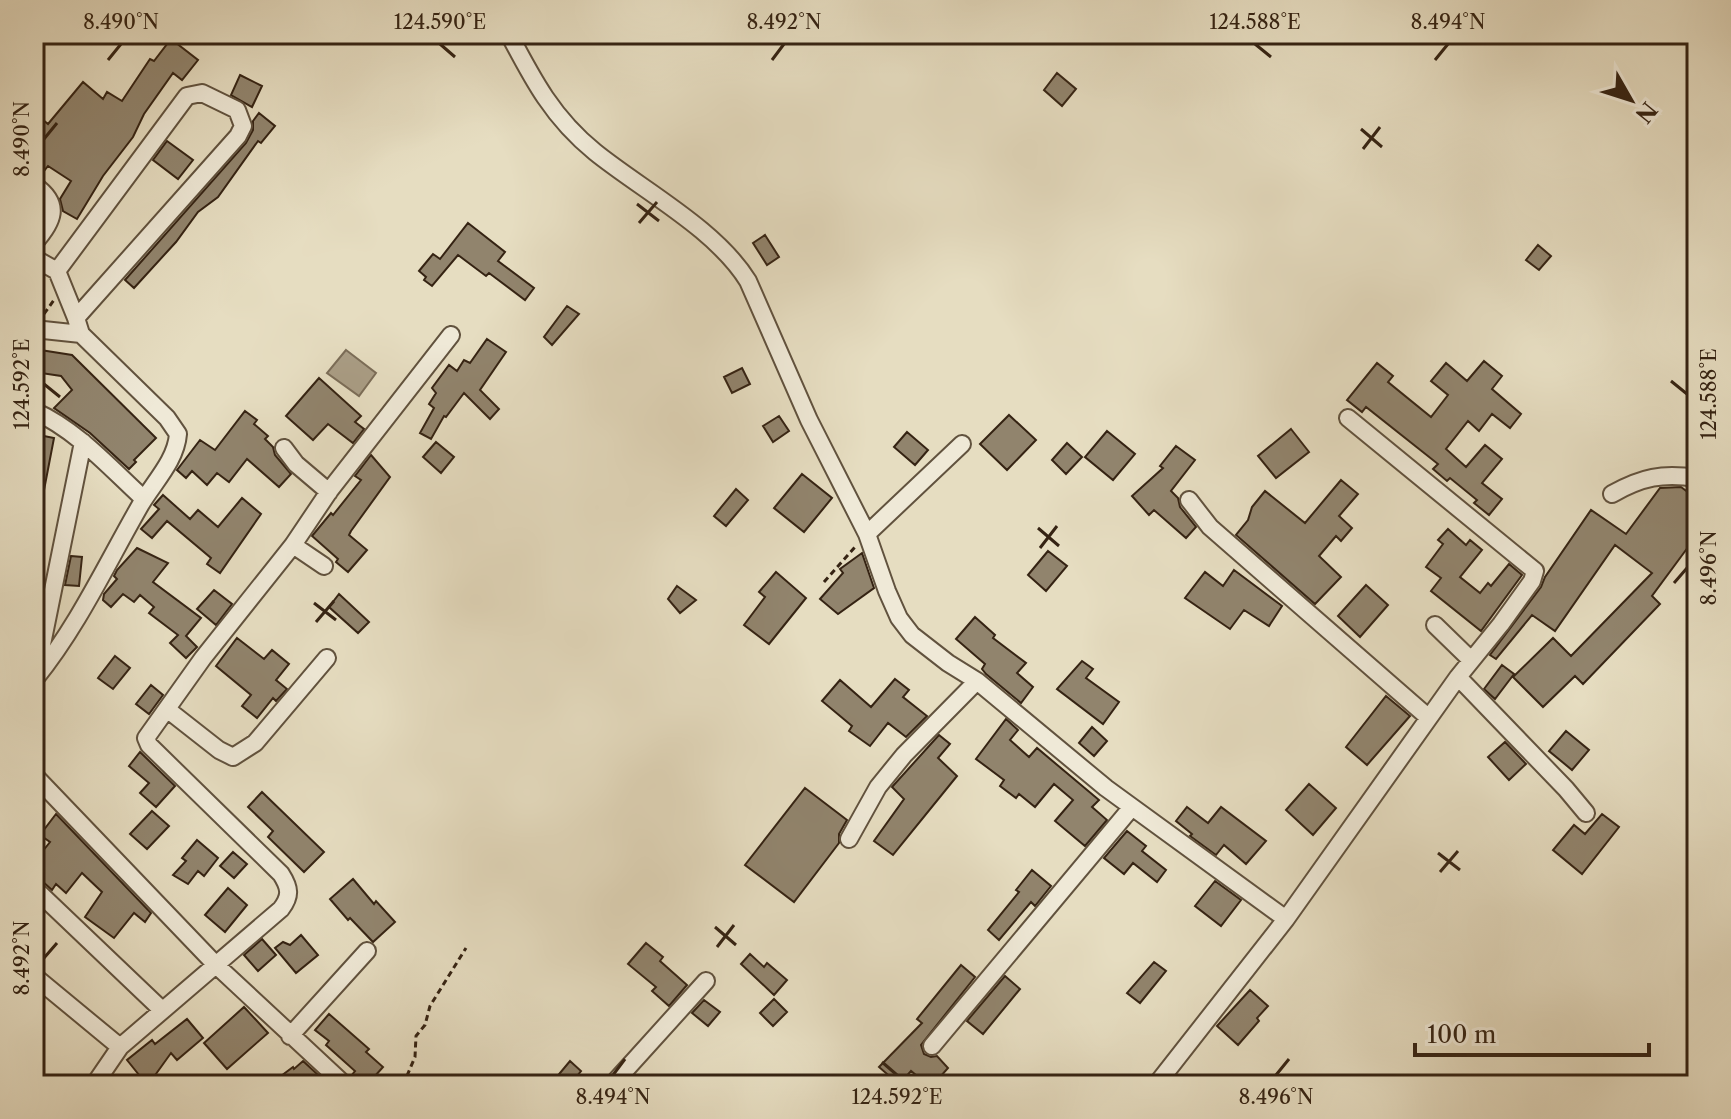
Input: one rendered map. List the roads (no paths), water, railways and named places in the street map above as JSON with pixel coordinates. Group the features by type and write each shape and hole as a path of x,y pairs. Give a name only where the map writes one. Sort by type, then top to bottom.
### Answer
{"street":[{"path":"509,34 542,97 577,136 716,243 738,264 809,420 867,534 899,618 912,635 977,681 1068,759 1286,919"},
{"path":"34,329 78,326 238,136 243,126 237,110 202,93 187,96 60,279"},
{"path":"34,185 49,197 52,211 48,225 34,243"},
{"path":"34,258 60,279 78,326 167,418 178,434 177,449 144,499 56,653 35,679"},
{"path":"95,1084 120,1047 281,909 287,901 289,888 281,874 149,745 146,738 148,731 168,710 203,658 293,545 329,492 451,335"},
{"path":"34,411 52,419 83,442 144,499"},
{"path":"1156,1085 1286,919 1458,677 1532,581 1535,571 1348,418"},
{"path":"34,700 35,679 83,442"},
{"path":"867,534 962,444"},
{"path":"284,448 296,464 329,492"},
{"path":"1612,494 1637,480 1672,474 1697,478"},
{"path":"1189,500 1210,527 1429,718"},
{"path":"293,545 324,566"},
{"path":"1435,625 1471,660"},
{"path":"168,710 219,750 233,757 255,743 327,658"},
{"path":"1458,677 1586,813"},
{"path":"849,839 878,787 904,755 977,681"},
{"path":"34,775 216,965 343,1084"},
{"path":"932,1046 1132,807"},
{"path":"34,888 162,1010"},
{"path":"290,1036 367,951"},
{"path":"34,976 120,1047"},
{"path":"612,1085 706,981"}]}
